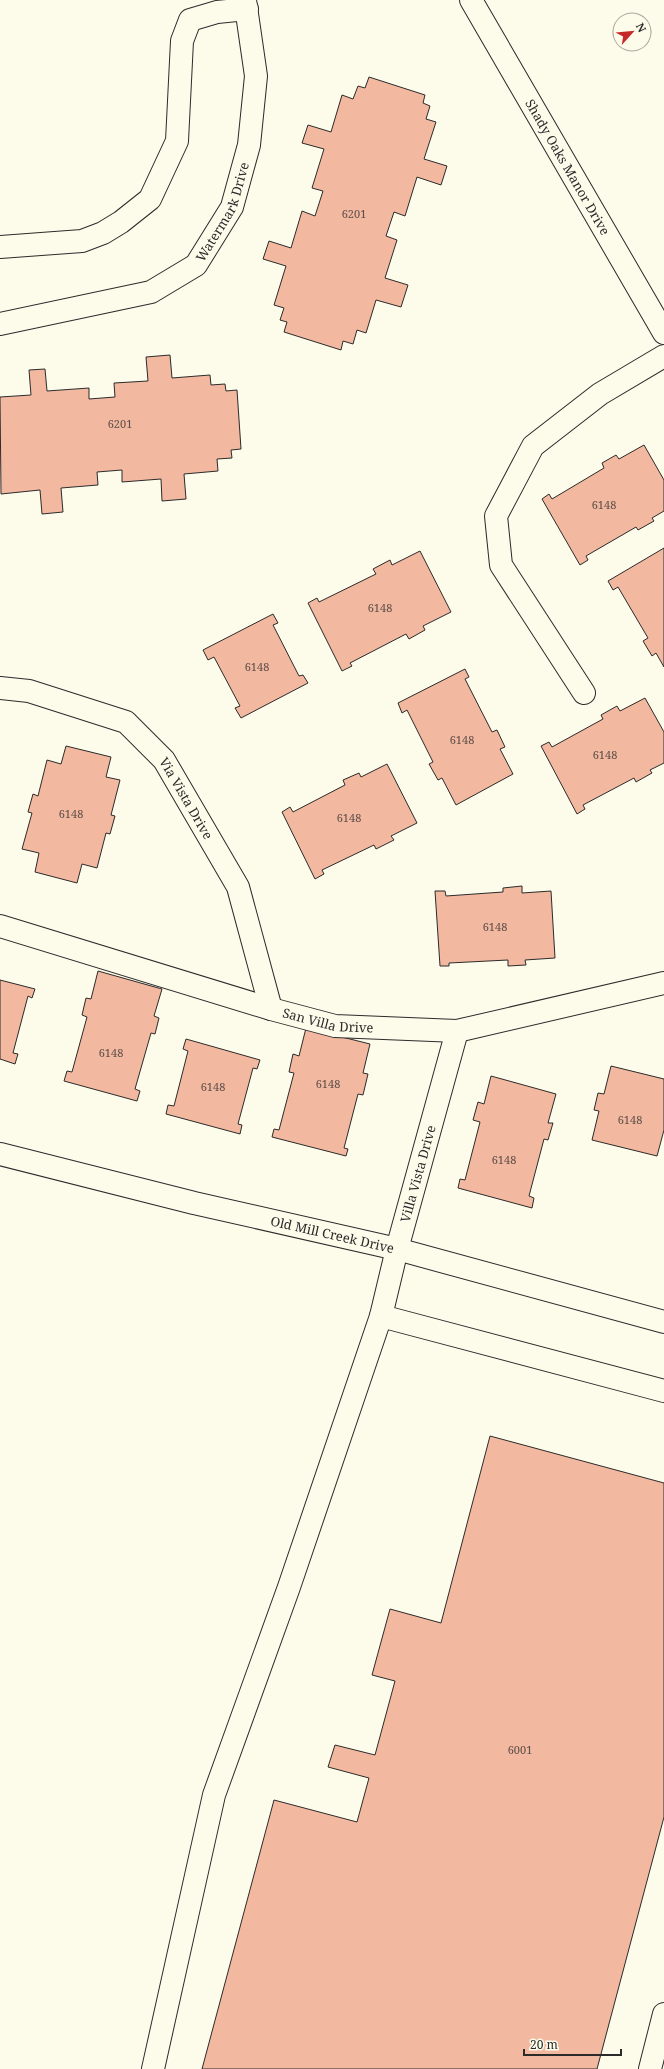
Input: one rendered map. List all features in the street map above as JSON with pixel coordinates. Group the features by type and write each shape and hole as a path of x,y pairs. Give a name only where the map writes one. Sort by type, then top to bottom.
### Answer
{"street":[{"name":"Shady Oaks Manor Drive","path":"471,0 664,333"},
{"path":"0,247 82,241 103,233 121,222 150,199 177,141 182,41 190,20 246,4"},
{"name":"Watermark Drive","path":"0,324 151,292 196,265 232,207 249,144 256,76 246,4"},
{"path":"584,693 501,565 496,516 533,446 600,394 664,356"},
{"name":"Via Vista Drive","path":"0,688 29,691 126,722 164,760 238,887 270,1009"},
{"name":"San Villa Drive","path":"0,926 270,1009 335,1026 457,1031 664,983"},
{"name":"Villa Vista Drive","path":"153,2069 214,1795 289,1587 381,1316 396,1249 457,1031"},
{"name":"Old Mill Creek Drive","path":"0,1154 194,1203 396,1249 664,1322"},
{"path":"381,1316 664,1390"},
{"path":"650,2069 663,2026"}],"building":[{"path":"369,77 425,95 423,103 430,106 426,119 436,122 424,159 447,166 441,185 417,177 405,216 394,212 386,236 397,240 385,278 408,285 401,307 376,300 366,333 357,330 353,344 343,341 341,350 284,332 287,322 280,320 284,308 274,305 286,266 263,259 269,241 291,248 302,211 315,216 323,191 312,188 324,149 302,143 308,125 331,132 342,95 353,99 358,86 365,88"},
{"path":"170,355 172,378 210,375 211,385 225,384 226,391 237,390 241,449 231,450 232,458 217,459 218,471 184,474 186,499 162,501 161,479 122,482 122,470 97,472 98,485 61,488 63,512 42,514 40,490 1,494 0,397 31,395 29,370 45,369 47,391 89,388 89,399 115,397 114,383 148,381 146,357"},
{"path":"644,445 664,480 664,511 652,518 654,521 638,530 636,527 586,556 588,560 580,565 542,499 549,494 552,499 604,468 602,463 616,455 619,459"},
{"path":"664,548 664,667 656,653 652,656 643,641 648,638 618,587 613,590 608,581"},
{"path":"420,551 451,612 423,626 425,630 409,639 406,634 350,663 352,666 342,671 308,603 317,598 319,602 376,574 373,569 390,560 392,565"},
{"path":"273,614 278,623 273,625 299,676 303,675 308,683 241,718 235,708 240,706 214,657 208,660 203,650"},
{"path":"465,669 469,677 465,679 492,732 497,730 505,747 500,749 513,774 456,805 442,778 438,780 429,764 433,762 407,710 402,713 398,703"},
{"path":"645,698 664,732 664,763 650,770 652,773 636,782 634,778 583,805 585,809 577,814 541,746 549,742 552,747 603,719 601,715 617,706 620,711"},
{"path":"66,746 111,757 106,777 120,780 111,815 115,816 110,834 106,833 97,868 82,864 77,883 35,872 39,853 22,849 32,813 28,812 33,794 38,796 47,760 61,764"},
{"path":"387,764 417,823 391,836 394,840 376,849 374,845 322,870 324,874 315,879 282,812 290,807 293,812 345,785 343,780 359,773 361,777"},
{"path":"522,886 522,893 551,891 555,958 525,960 526,965 508,966 508,960 449,963 449,966 440,966 435,891 445,891 446,896 503,892 503,888"},
{"path":"98,971 162,989 154,1016 159,1018 155,1034 151,1033 135,1089 140,1091 137,1101 64,1081 67,1071 72,1072 87,1017 82,1015 86,998 91,999"},
{"path":"0,980 35,989 32,998 28,996 13,1053 18,1054 15,1064 0,1059"},
{"path":"306,1028 370,1044 363,1073 368,1074 363,1095 358,1094 344,1148 348,1149 346,1156 272,1137 274,1129 279,1130 294,1073 289,1072 293,1054 299,1056"},
{"path":"186,1039 260,1060 257,1069 253,1068 238,1124 242,1125 240,1134 166,1114 168,1105 174,1106 188,1051 183,1049"},
{"path":"611,1066 664,1079 664,1130 657,1156 592,1140 599,1111 594,1110 598,1093 604,1094"},
{"path":"491,1076 556,1094 548,1123 553,1123 548,1140 544,1139 529,1196 534,1198 532,1208 458,1188 460,1179 465,1180 480,1122 473,1120 478,1102 484,1104"},
{"path":"490,1436 664,1483 664,1817 597,2069 202,2069 274,1800 357,1822 369,1778 328,1767 335,1745 375,1755 395,1681 372,1675 390,1609 441,1623"}]}
